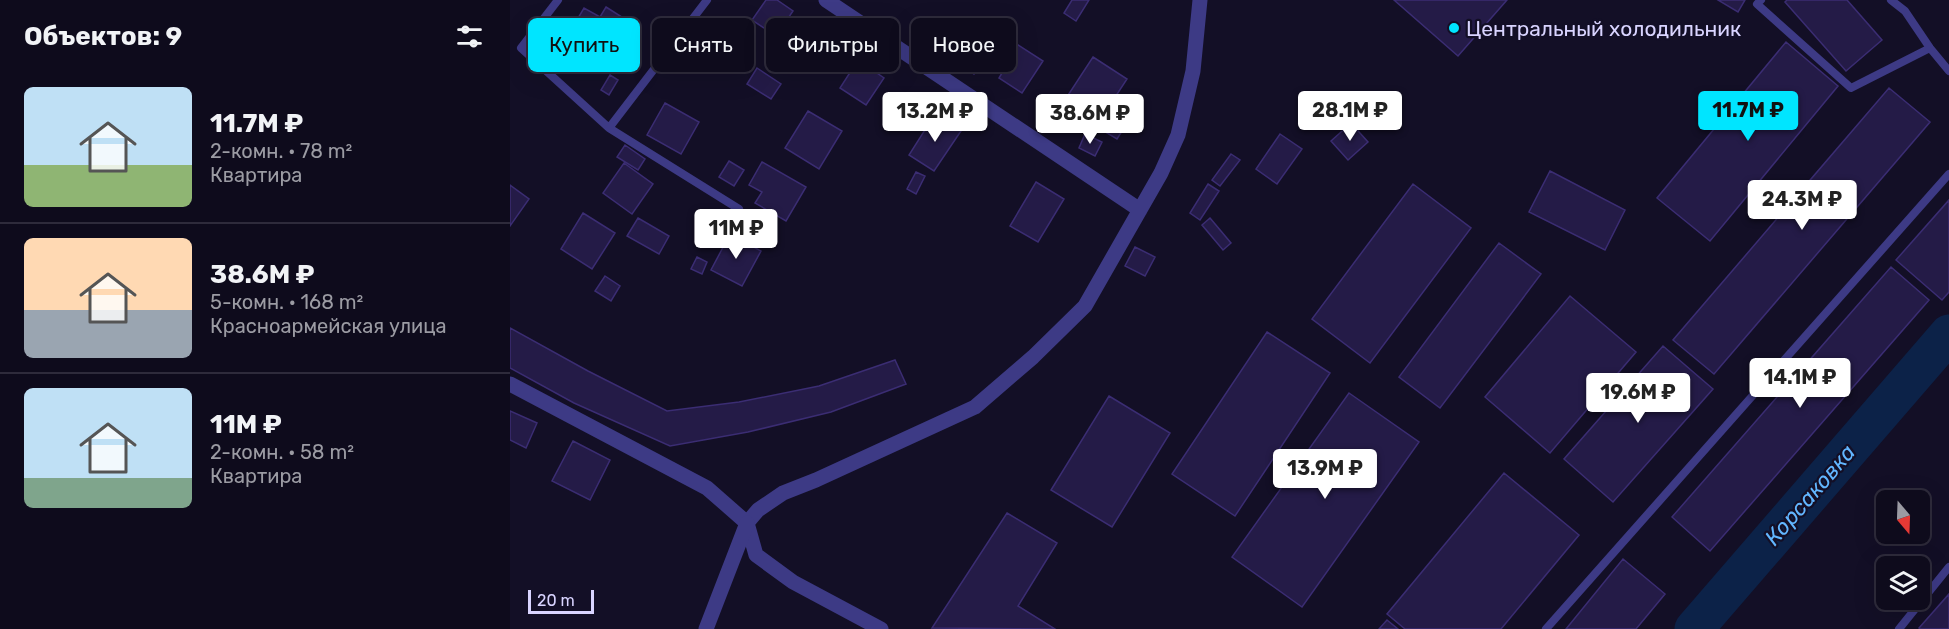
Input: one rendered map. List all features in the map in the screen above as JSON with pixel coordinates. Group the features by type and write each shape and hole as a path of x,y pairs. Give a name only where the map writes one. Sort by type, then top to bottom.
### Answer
{"street":[{"path":"826,0 1140,210"},
{"path":"706,629 747,523 758,510 783,494 975,407 1033,357 1085,306 1161,173 1178,135 1193,70 1200,0"},
{"path":"510,384 707,488 747,523 756,555 793,582 881,629"}],"lane":[{"path":"558,0 521,48 609,128 739,209"},
{"path":"609,128 707,0"},
{"path":"1761,0 1757,3 1851,88 1930,48"},
{"path":"1891,0 1905,11 1949,71"},
{"path":"1546,629 1949,174"},
{"path":"1899,629 1949,567"}],"building":[{"path":"766,0 777,0 793,11 788,18 766,18 766,29 754,21 753,18"},
{"path":"1072,0 1089,0 1076,21 1064,13"},
{"name":"Центральный холодильник","path":"1394,0 1507,0 1458,56"},
{"path":"1718,0 1745,0 1738,12"},
{"path":"1787,0 1847,0 1882,40 1846,71 1785,2"},
{"path":"606,7 623,18 578,18 584,8 600,17"},
{"path":"1786,42 1838,86 1710,241 1657,198"},
{"path":"1016,44 1043,61 1022,93 999,78 1003,72 1016,72"},
{"path":"1093,57 1127,79 1091,134 1057,112"},
{"path":"757,68 781,84 771,99 747,84"},
{"path":"850,72 875,72 884,78 866,105 840,88"},
{"path":"610,75 618,80 609,95 601,90"},
{"path":"1889,88 1930,122 1714,374 1673,340"},
{"path":"665,103 699,122 681,154 647,135"},
{"path":"808,111 842,131 819,169 785,148"},
{"path":"1114,111 1129,120 1117,139 1102,130"},
{"path":"935,114 961,131 934,171 909,155"},
{"path":"1351,123 1368,142 1348,160 1331,141"},
{"path":"1085,134 1102,142 1095,156 1079,148"},
{"path":"1280,134 1302,149 1277,184 1256,169"},
{"path":"625,145 645,159 638,170 617,157"},
{"path":"1231,154 1240,160 1220,186 1212,180"},
{"path":"729,161 744,170 734,186 719,177"},
{"path":"762,162 806,187 786,221 755,203 762,192 749,185"},
{"path":"624,163 653,184 632,214 603,193"},
{"path":"1550,171 1625,210 1605,250 1529,212"},
{"path":"916,172 925,176 916,194 907,189"},
{"path":"1036,182 1064,199 1038,242 1010,226"},
{"path":"1208,184 1219,191 1200,220 1190,213"},
{"path":"1413,184 1471,228 1370,363 1312,319"},
{"path":"510,185 529,199 510,226"},
{"path":"1949,200 1949,292 1942,300 1896,260"},
{"path":"583,213 615,233 592,269 561,249"},
{"path":"638,218 669,236 659,254 627,236"},
{"path":"1210,218 1231,243 1223,250 1202,225"},
{"path":"730,234 761,251 742,286 711,270"},
{"path":"1499,243 1541,274 1440,408 1399,377"},
{"path":"1135,247 1155,257 1145,276 1125,266"},
{"path":"697,257 707,262 702,274 691,269"},
{"path":"1891,267 1929,300 1710,551 1672,517"},
{"path":"605,276 620,286 611,301 595,291"},
{"path":"1570,296 1636,352 1550,453 1485,397"},
{"path":"510,328 667,411 739,402 819,386 895,360 906,384 831,412 748,432 670,446 574,403 510,368"},
{"path":"1267,332 1330,373 1235,516 1172,474"},
{"path":"1663,346 1713,389 1613,502 1564,459"},
{"path":"1349,393 1419,442 1302,607 1232,557"},
{"path":"1109,396 1170,433 1112,527 1051,490"},
{"path":"510,411 537,423 526,448 510,440"},
{"path":"573,441 610,460 590,500 552,481"},
{"path":"1504,473 1579,535 1501,629 1405,629 1387,614"},
{"path":"1007,513 1057,543 1018,606 1055,629 932,628"},
{"path":"1623,559 1665,594 1636,629 1566,629"},
{"path":"1949,594 1949,629 1920,629 1919,628"},
{"path":"1387,620 1398,629 1379,629"}],"waterway":[{"name":"Корсаковка","path":"1694,629 1949,334"}],"place":[{"name":"Центральный холодильник","path":"1454,28"}]}
